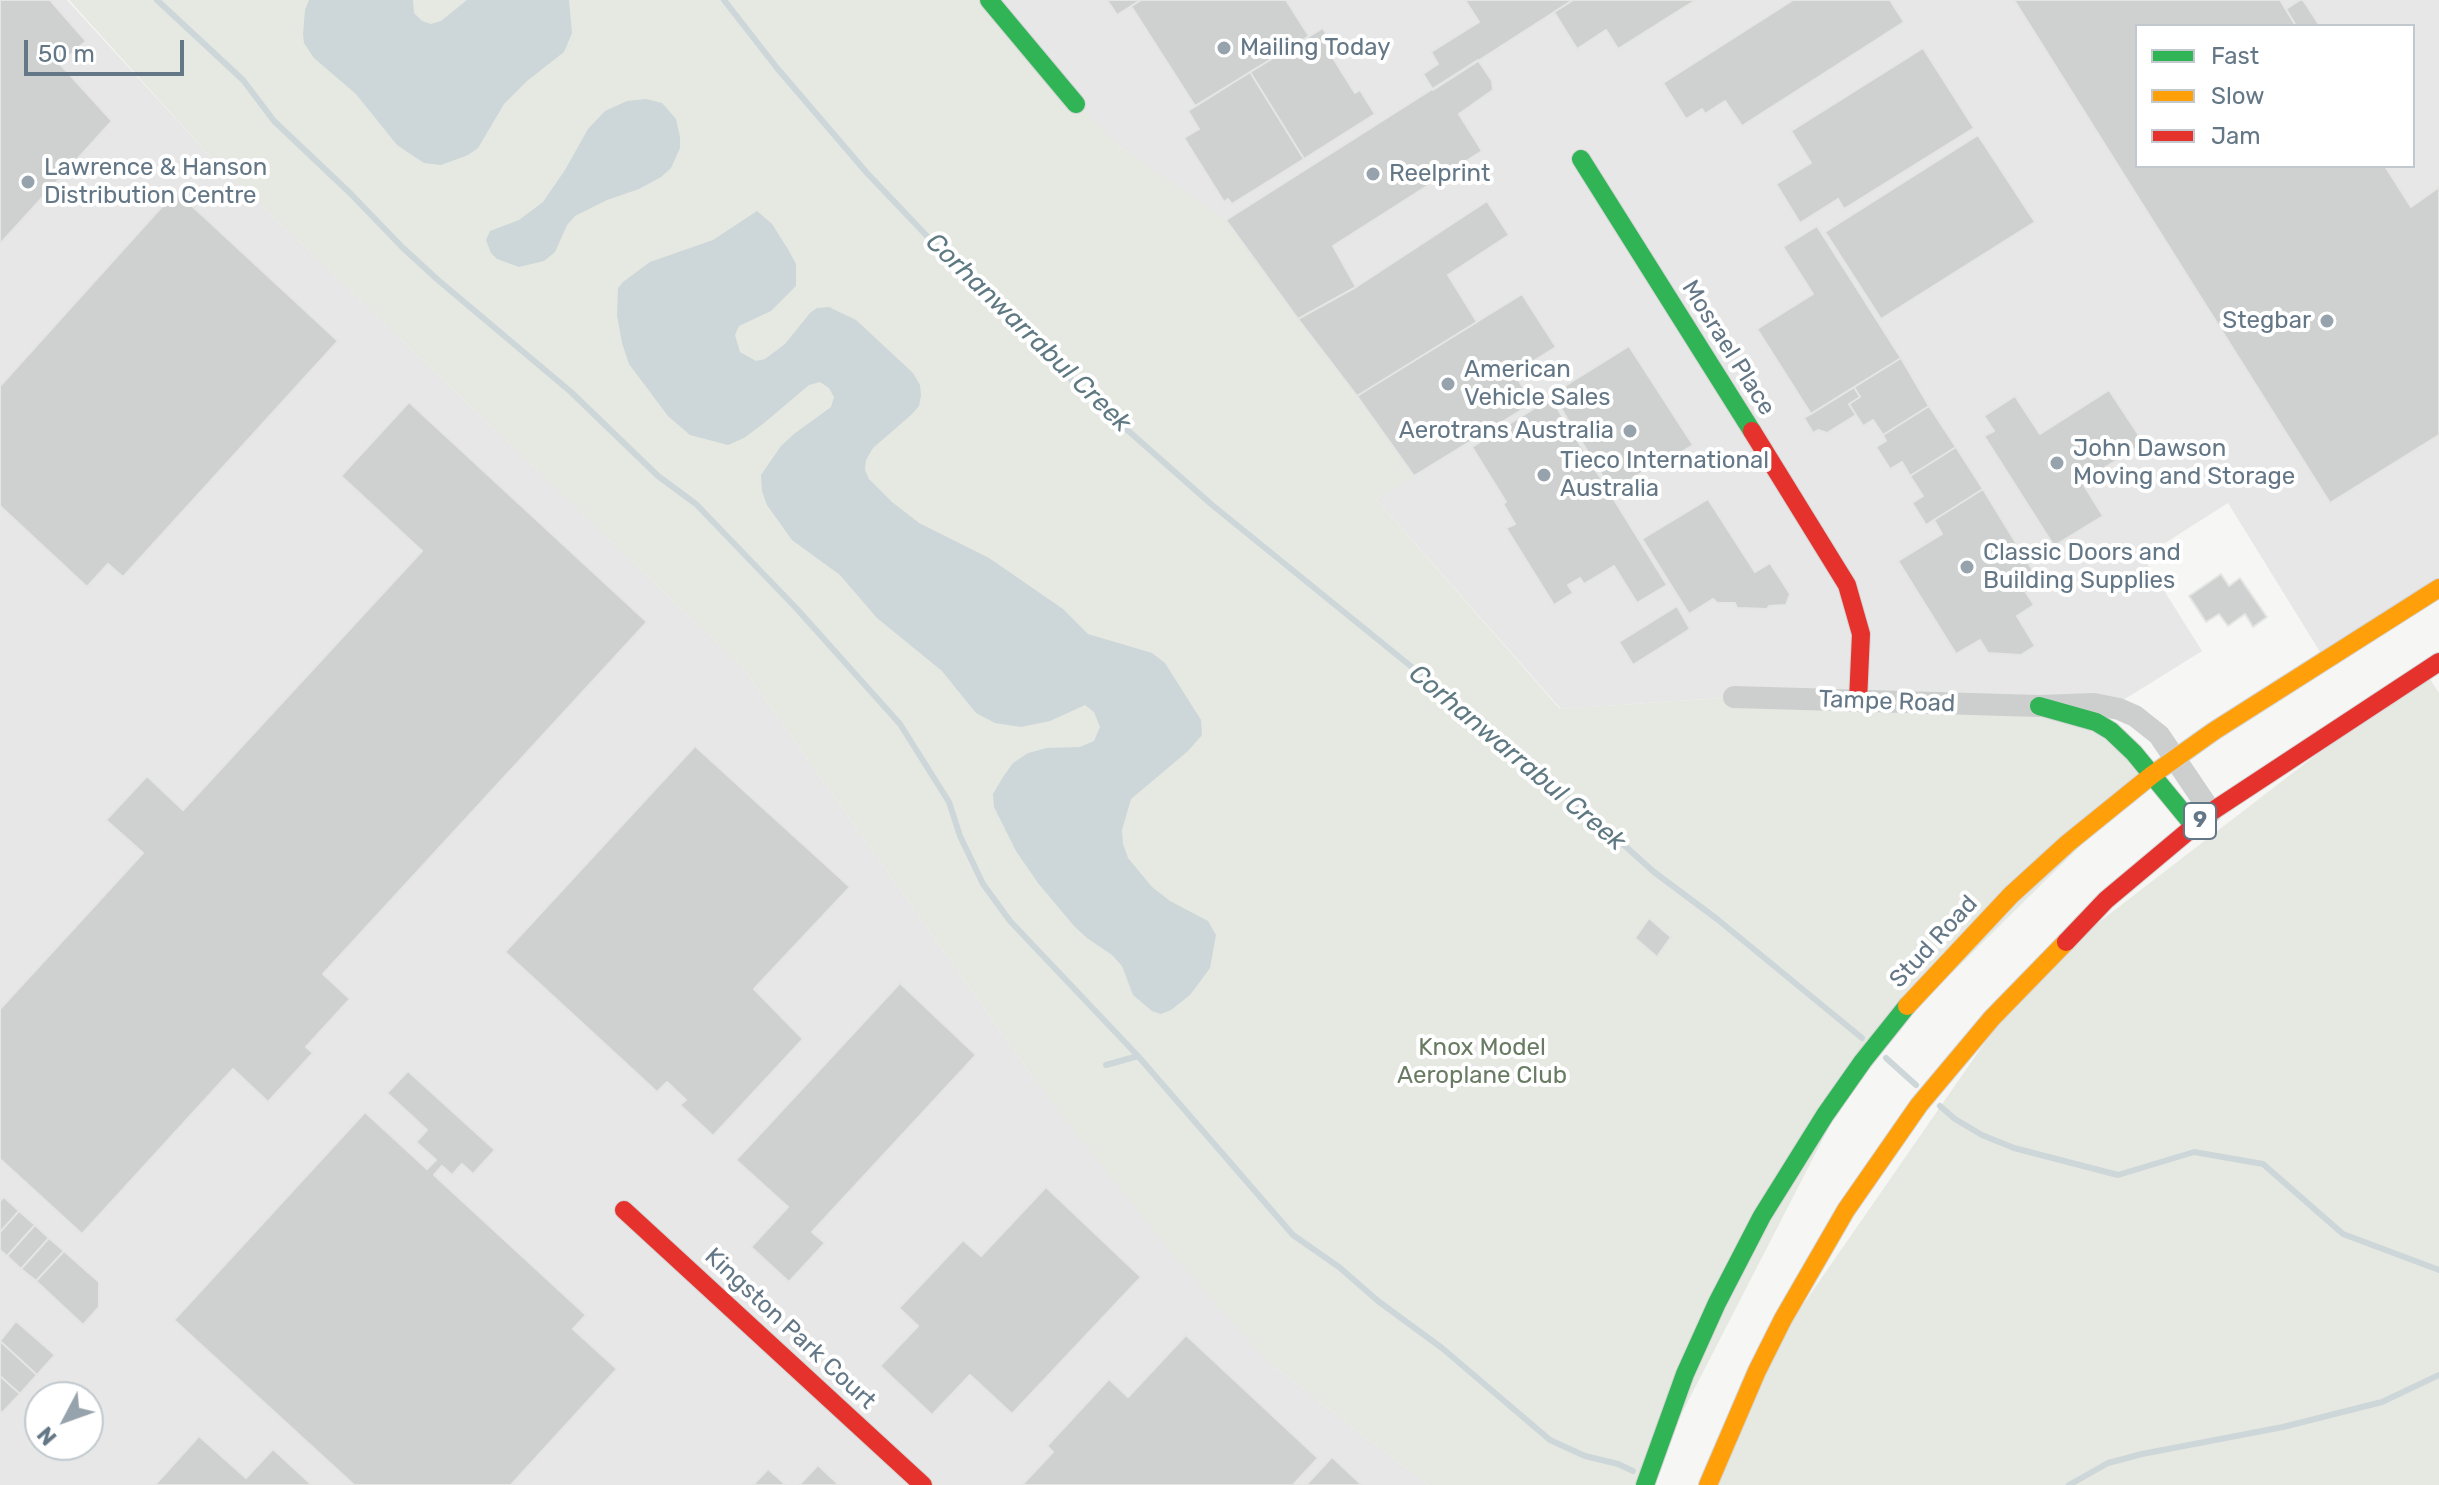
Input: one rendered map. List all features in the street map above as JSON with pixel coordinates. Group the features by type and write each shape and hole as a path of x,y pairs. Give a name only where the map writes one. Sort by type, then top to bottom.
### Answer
{"main road":[{"path":"989,0 1076,104"},
{"name":"Mosrael Place","path":"1581,159 1847,585 1861,634 1858,701"},
{"name":"Stud Road","path":"1645,1485 1685,1374 1762,1216 1795,1159 1863,1061 1918,992 2011,895 2068,843 2152,775 2214,731 2439,588"},
{"name":"9","path":"1710,1481 1783,1319 1846,1210 1919,1105 1992,1018 2106,900 2203,819 2439,662"},
{"name":"Tampe Road","path":"2039,706 2096,722 2125,743 2152,775 2203,819"},
{"name":"Kingston Park Court","path":"624,1210 923,1485"}],"street":[{"name":"Tampe Road","path":"1734,697 2039,706 2094,704 2119,709 2148,725 2177,758 2203,819"}],"shaded area":[{"path":"0,0 67,0 207,153 743,668 1032,1076 1269,1363 1428,1485 0,1485"},
{"path":"309,0 413,0 414,13 431,24 441,21 467,0 569,0 572,33 564,52 504,104 478,148 441,165 424,163 397,145 356,94 314,58 304,43 303,34"},
{"path":"990,0 2439,0 2439,588 2325,660 2228,503 2143,557 2202,651 2112,707 1734,697 1561,709 1376,499 1413,475 1226,221 1117,145 1076,104"},
{"path":"646,99 662,103 676,119 680,148 671,168 639,189 575,216 567,225 555,252 544,261 519,267 497,259 486,240 490,231 519,220 543,202 588,129 605,111 627,101"},
{"path":"757,211 772,224 796,264 796,286 771,311 739,326 735,335 740,352 756,361 765,359 785,344 817,308 829,307 856,320 913,373 920,385 921,395 919,406 911,415 873,448 866,460 865,470 869,479 919,523 989,558 1063,609 1088,634 1152,653 1165,663 1201,720 1202,735 1188,751 1131,799 1122,830 1128,858 1152,887 1170,901 1208,921 1216,935 1210,968 1190,995 1171,1010 1161,1014 1152,1011 1133,995 1122,966 1074,926 1038,883 1016,851 994,807 993,794 1003,777 1013,763 1028,753 1047,748 1080,747 1094,741 1100,727 1094,712 1085,705 1050,721 1021,727 995,723 976,713 942,671 877,618 840,575 792,540 767,505 761,475 781,446 831,407 834,397 829,388 820,382 809,385 744,438 728,445 690,435 668,416 629,364 617,315 618,288 623,282 650,262 713,240"}],"green space":[{"name":"Knox Model Aeroplane Club","path":"69,0 989,0 1076,103 1117,145 1226,220 1414,476 1376,499 1560,709 1734,697 2039,706 2096,722 2152,775 1863,1061 1645,1485 1428,1485 1269,1363 1170,1251 1032,1076 743,668 207,153"},
{"path":"2425,671 2439,693 2439,1485 1708,1485 1757,1371 2033,973"}],"building":[{"name":"Lawrence & Hanson Distribution Centre","path":"0,0 50,0 86,41 60,64 112,121 0,244"},
{"path":"1107,0 1141,0 1117,15"},
{"name":"Mailing Today","path":"1141,0 1286,0 1309,36 1195,106 1131,6"},
{"path":"1465,0 1573,0 1433,90 1423,74 1438,64 1431,52 1479,22"},
{"path":"1573,0 1696,0 1618,49 1606,30 1577,49 1554,12"},
{"path":"1793,0 1890,0 1904,22 1742,126 1725,101 1705,114 1702,109 1686,119 1663,83"},
{"name":"Stegbar","path":"2014,0 2280,0 2295,24 2135,24 2135,168 2386,168 2411,207 2439,187 2439,435 2330,503"},
{"path":"2303,0 2319,24 2295,24 2286,9"},
{"path":"1323,28 1329,39 1325,41 1330,48 1328,50 1355,93 1360,90 1375,114 1304,159 1250,72"},
{"path":"1923,48 1974,128 1844,209 1838,199 1800,223 1776,184 1811,163 1791,131"},
{"name":"Reelprint","path":"1478,60 1492,81 1493,90 1459,114 1482,151 1333,246 1356,287 1298,319 1226,220"},
{"path":"1250,72 1304,159 1232,204 1228,199 1224,202 1184,138 1199,129 1188,111"},
{"path":"1978,135 2035,222 1881,319 1825,232"},
{"path":"176,191 338,341 123,577 108,564 87,587 0,506 0,386"},
{"path":"1487,201 1509,235 1448,275 1477,322 1357,396 1298,319 1356,287"},
{"path":"1817,226 1901,358 1811,414 1757,329 1813,294 1783,247"},
{"name":"American Vehicle Sales","path":"1522,294 1556,347 1514,373 1533,403 1414,476 1357,396"},
{"name":"Aerotrans Australia","path":"1629,346 1693,445 1675,456 1674,453 1612,491 1552,394"},
{"path":"1901,358 1929,406 1883,435 1873,420 1863,426 1849,404 1860,397 1854,387"},
{"path":"1854,387 1860,397 1849,404 1856,415 1827,433 1818,430 1813,433 1804,418"},
{"name":"John Dawson Moving and Storage","path":"2109,390 2144,443 2082,482 2103,516 2054,546 1984,436 1994,431 1984,416 2015,396 2040,434"},
{"name":"Tieco International Australia","path":"1551,398 1667,585 1637,603 1614,566 1584,584 1580,578 1568,585 1573,593 1554,605 1506,528 1515,524 1503,504 1506,502 1472,447"},
{"path":"409,402 647,622 323,974 350,999 306,1047 313,1053 268,1102 233,1069 82,1234 0,1159 0,1009 143,853 106,820 147,776 183,810 422,551 341,476"},
{"path":"1929,406 1956,447 1910,476 1902,462 1890,469 1876,447 1886,441 1883,435"},
{"path":"1956,447 1983,489 1926,525 1912,503 1923,496 1910,476"},
{"name":"Classic Doors and Building Supplies","path":"1983,489 2035,574 2020,583 2034,605 2017,616 2035,646 2021,655 1988,653 1980,640 1956,654 1898,561 1942,534 1934,520"},
{"path":"1708,499 1755,572 1770,563 1790,594 1786,605 1769,606 1767,609 1737,608 1735,603 1717,603 1713,599 1689,614 1642,539"},
{"path":"2221,574 2229,586 2240,578 2267,617 2253,627 2245,614 2228,626 2219,614 2206,622 2189,596"},
{"path":"1677,606 1690,629 1633,665 1619,642"},
{"path":"695,746 850,887 754,989 803,1039 713,1136 680,1105 686,1100 667,1082 657,1092 505,952"},
{"path":"1649,918 1671,937 1657,957 1635,938"},
{"path":"900,983 976,1055 812,1232 825,1243 789,1282 751,1247 788,1207 736,1160"},
{"path":"408,1071 495,1150 473,1174 462,1164 452,1175 442,1166 434,1175 586,1315 573,1329 617,1369 511,1485 354,1485 174,1320 365,1112 427,1169 436,1160 416,1142 427,1130 387,1093"},
{"path":"1046,1187 1141,1277 1012,1414 970,1375 932,1415 880,1366 918,1326 899,1308 963,1240 981,1256"},
{"path":"4,1197 19,1211 0,1232 0,1201"},
{"path":"19,1211 35,1225 7,1256 0,1250 0,1232"},
{"path":"35,1225 49,1238 21,1269 7,1256"},
{"path":"49,1238 64,1251 36,1281 21,1269"},
{"path":"64,1251 99,1282 99,1307 83,1325 36,1281"},
{"path":"16,1321 55,1355 37,1375 0,1341"},
{"path":"1186,1335 1318,1458 1293,1485 1022,1485 1053,1452 1047,1446 1109,1379 1128,1397"},
{"path":"0,1341 37,1375 32,1381 24,1381 24,1390 20,1394 0,1376"},
{"path":"0,1376 20,1394 2,1413 0,1411"},
{"path":"199,1436 246,1478 273,1449 312,1485 155,1485"},
{"path":"1332,1457 1362,1485 1306,1485"},
{"path":"818,1465 839,1485 799,1485"},
{"path":"768,1469 776,1476 786,1485 753,1485"}],"waterway":[{"path":"157,0 243,80 274,121 402,247 571,392 658,476 696,504 797,609 900,724 949,802 960,836 983,884 1010,921 1138,1056"},
{"name":"Corhanwarrabul Creek","path":"724,0 777,68 867,173 984,296 1080,388 1211,504 1594,818 1654,872 1717,919 1862,1038"},
{"path":"1106,1065 1138,1056 1293,1235 1442,1348 1550,1440 1585,1456 1633,1471"},
{"name":"Corhanwarrabul Creek","path":"1886,1058 1916,1085"},
{"name":"Corhanwarrabul Creek","path":"1940,1106 1982,1135 2014,1148 2118,1175 2194,1152 2263,1164 2343,1234 2439,1270"},
{"path":"2069,1485 2108,1463 2283,1427 2382,1402 2439,1375"}],"traffic: fast":[{"path":"989,0 1076,104"},
{"path":"1581,159 1752,431"},
{"path":"2039,706 2096,722 2111,731 2134,753 2194,826"},
{"path":"1645,1485 1685,1374 1762,1216 1825,1115 1907,1006"}],"traffic: slow":[{"path":"1907,1006 2011,895 2068,843 2152,775 2214,731 2439,588"},
{"path":"1708,1485 1783,1319 1846,1210 1919,1105 1992,1018 2066,942"}],"traffic: jam":[{"path":"1752,431 1847,585 1861,634 1858,701"},
{"path":"2066,942 2106,900 2211,812 2439,662"},
{"path":"624,1210 923,1485"}],"place":[{"name":"Mailing Today","path":"1224,48"},
{"name":"Reelprint","path":"1373,174"},
{"name":"Lawrence & Hanson Distribution Centre","path":"28,182"},
{"name":"Stegbar","path":"2327,321"},
{"name":"American Vehicle Sales","path":"1448,384"},
{"name":"Aerotrans Australia","path":"1630,431"},
{"name":"John Dawson Moving and Storage","path":"2057,463"},
{"name":"Tieco International Australia","path":"1544,475"},
{"name":"Classic Doors and Building Supplies","path":"1967,567"}]}
